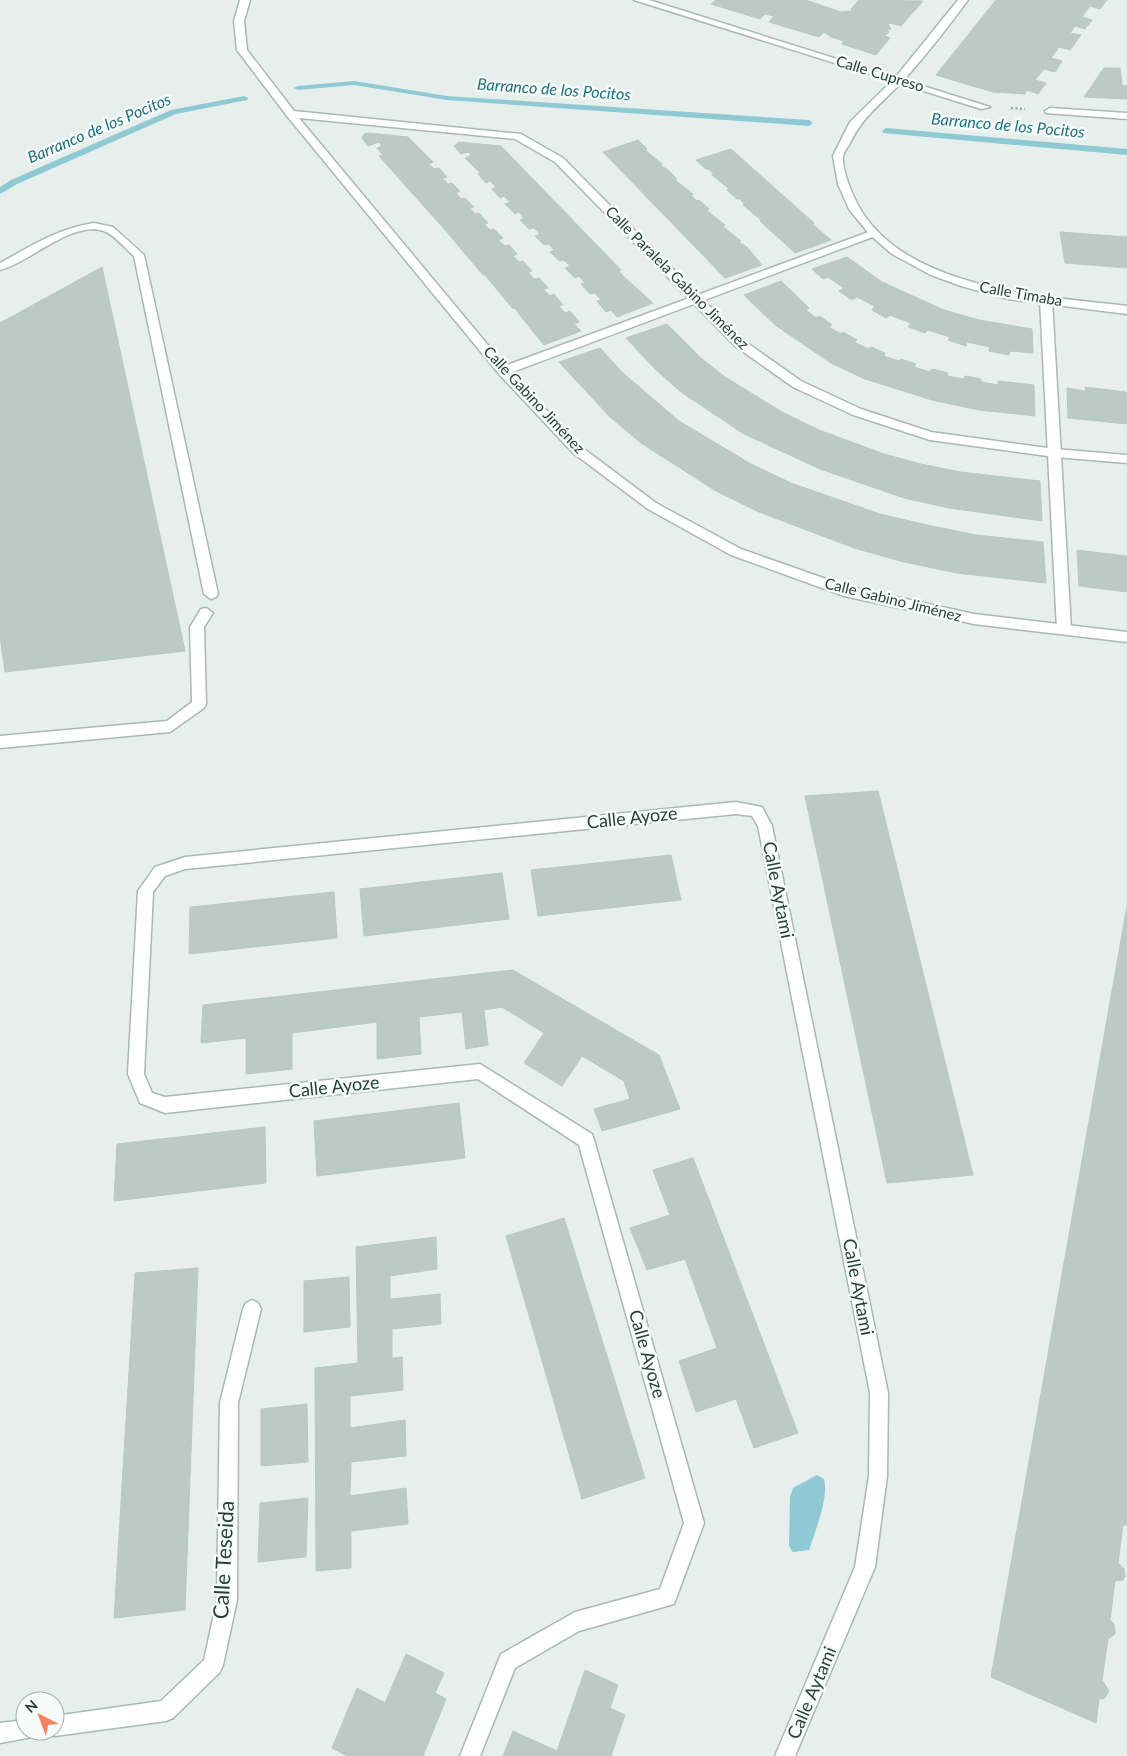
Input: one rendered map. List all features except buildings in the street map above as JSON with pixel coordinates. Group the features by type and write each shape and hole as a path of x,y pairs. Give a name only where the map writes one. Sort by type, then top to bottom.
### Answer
{"street":[{"name":"Calle Gabino Jiménez","path":"246,0 239,21 242,50 291,114 504,371 576,449 652,506 736,552 844,591 974,619 1127,637"},
{"name":"Calle Cupreso","path":"639,0 985,107"},
{"name":"Calle Timaba","path":"963,0 898,80 855,122 838,156 843,184 854,210 874,233 896,252 935,273 965,284 1008,295 1127,310"},
{"path":"1050,111 1127,116"},
{"name":"Calle Paralela Gabino Jiménez","path":"291,114 517,136 559,160 739,343 797,384 857,412 930,436 1055,453 1127,459"},
{"path":"0,267 60,236 84,228 107,228 139,255 211,594"},
{"path":"504,371 874,233"},
{"path":"1046,300 1064,629"},
{"path":"0,742 170,726 199,704 197,627 206,613"},
{"name":"Calle Ayoze","path":"470,1756 508,1661 575,1622 667,1597 694,1523 586,1140 480,1071 165,1105 146,1098 136,1074 146,891 160,871 185,863 736,808 756,811"},
{"name":"Calle Aytami","path":"756,811 765,826 879,1393 878,1476 865,1567 785,1756"},
{"name":"Calle Teseida","path":"65,1725 166,1711 213,1665 226,1600 229,1403 252,1309"},
{"path":"0,1733 15,1731"}],"path":[{"path":"985,107 1050,111"}],"water":[{"path":"817,1475 824,1479 825,1486 825,1495 818,1524 809,1550 793,1552 789,1546 790,1497 793,1488"}],"waterway":[{"name":"Barranco de los Pocitos","path":"298,88 354,83 447,98 809,123"},
{"name":"Barranco de los Pocitos","path":"0,191 14,182 174,112 244,98"},
{"name":"Barranco de los Pocitos","path":"886,131 1127,152"}]}
